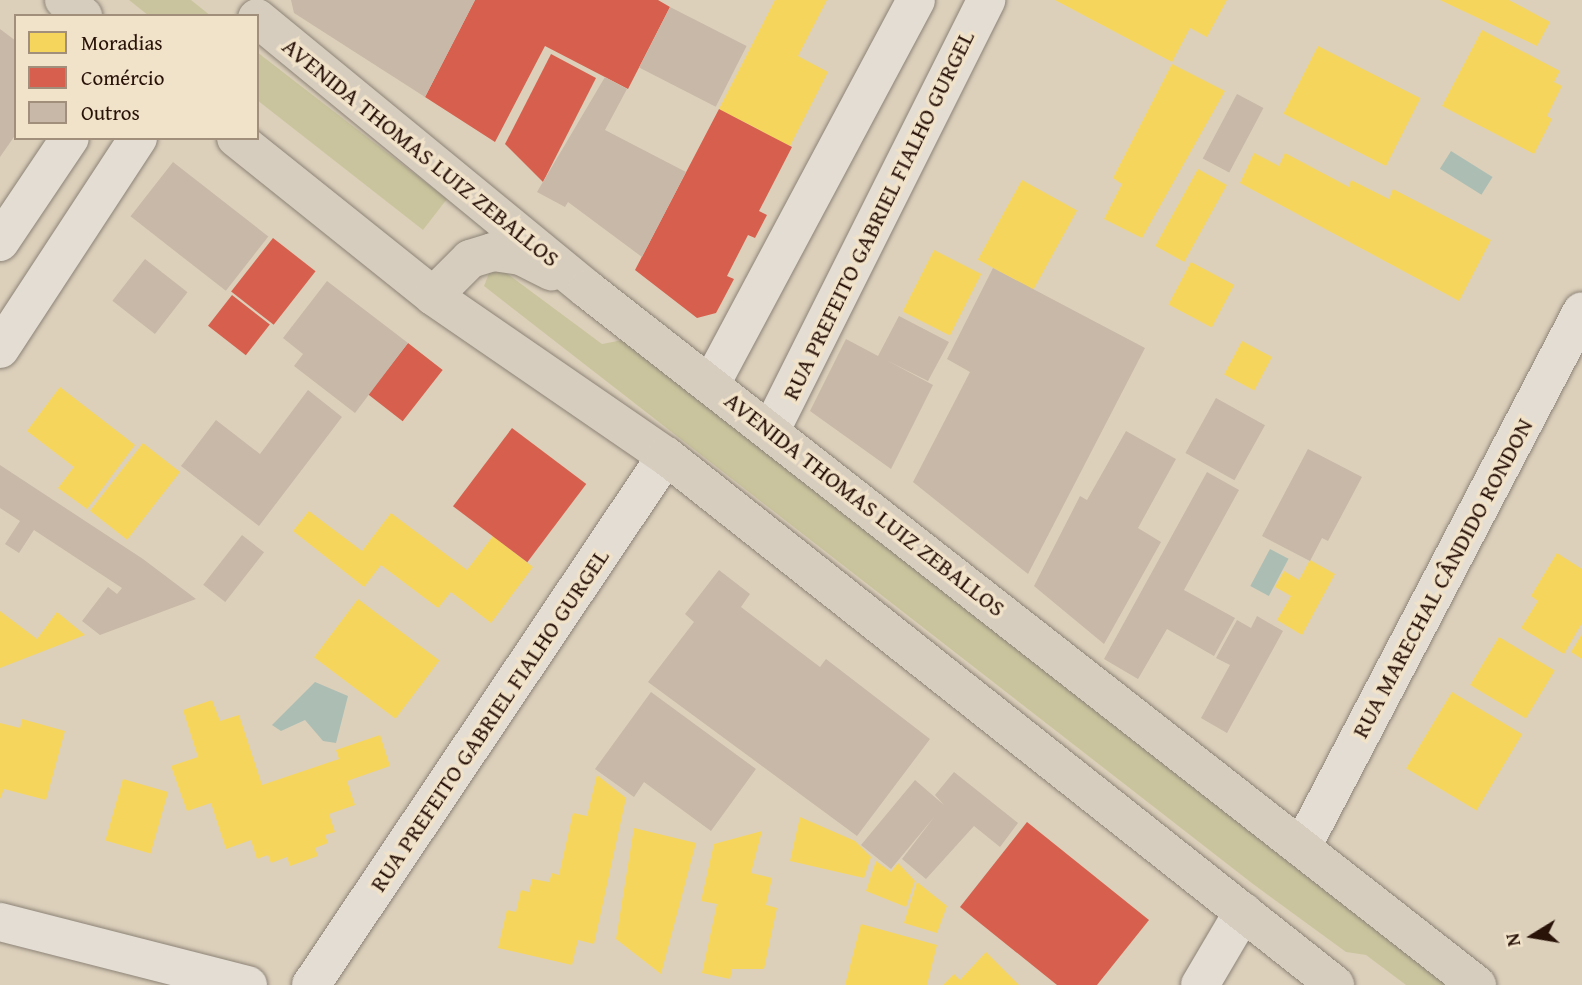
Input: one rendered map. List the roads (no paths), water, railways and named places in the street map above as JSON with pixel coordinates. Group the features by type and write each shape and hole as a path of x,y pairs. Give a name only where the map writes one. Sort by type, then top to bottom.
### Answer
{"main road":[{"path":"64,0 81,14"},
{"name":"AVENIDA THOMAS LUIZ ZEBALLOS","path":"236,0 252,14"},
{"name":"AVENIDA THOMAS LUIZ ZEBALLOS","path":"259,19 587,289 772,430 1303,845 1477,985"},
{"path":"238,140 433,296 666,456 1335,985"},
{"path":"433,296 470,259 494,252 521,256 587,289"}],"street":[{"path":"711,384 871,89 916,0"},
{"name":"RUA PREFEITO GABRIEL FIALHO GURGEL","path":"772,430 925,117 986,0"},
{"path":"871,89 925,117"},
{"path":"0,242 69,140"},
{"path":"0,349 137,140"},
{"name":"RUA MARECHAL CÂNDIDO RONDON","path":"1303,845 1582,311"},
{"name":"RUA PREFEITO GABRIEL FIALHO GURGEL","path":"311,985 666,456"},
{"path":"1200,985 1243,912"},
{"path":"0,922 248,985"}]}
